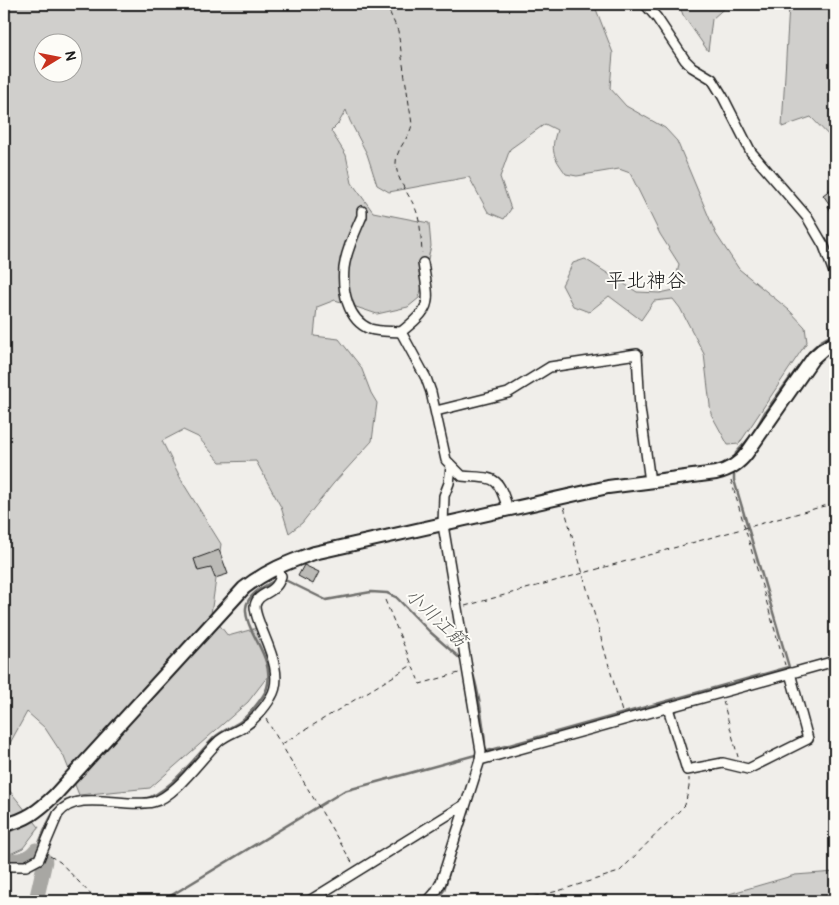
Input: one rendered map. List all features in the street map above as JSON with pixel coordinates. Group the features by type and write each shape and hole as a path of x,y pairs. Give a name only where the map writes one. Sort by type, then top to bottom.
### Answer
{"street":[{"path":"645,4 657,18 685,60 703,75 712,79 751,152 798,206 815,229 835,275"},
{"path":"362,210 362,216 344,269 346,297 351,312 359,321 368,328 379,331 401,332 419,318 426,307 428,295 423,263"},
{"path":"401,332 426,378 436,411 446,460 462,476 490,479 498,483 502,488 508,509"},
{"path":"4,866 26,866 41,856 52,827 63,808 70,804 89,800 139,804 159,800 169,793 220,740 243,727 260,710 271,698 276,674 271,654 256,614 256,606 258,600 278,575 314,553 562,496 628,483 716,473 728,469 740,462 747,453 813,358 835,342"},
{"path":"436,411 508,393 550,367 637,354 640,408 650,482"},
{"path":"428,901 441,882 464,806 483,757 456,609 443,524 444,496 449,484 451,467"},
{"path":"4,825 26,818 45,804 244,588 259,577 278,575"},
{"path":"483,757 720,693 788,669 835,661"},
{"path":"668,708 687,770 723,763 748,769 808,739 788,669"},
{"path":"309,901 464,806"}],"path":[{"path":"386,4 398,31 412,124 411,132 398,153 396,165 400,179 416,209 419,219 423,263"},
{"path":"728,469 744,528 788,669"},
{"path":"562,496 621,710"},
{"path":"456,609 835,503"},
{"path":"385,600 420,684 467,669"},
{"path":"282,744 412,665"},
{"path":"720,693 740,767"},
{"path":"260,710 357,872"},
{"path":"498,899 524,899 619,872 685,805 689,781 687,770"},
{"path":"41,856 60,862 97,901"}],"shaded area":[{"path":"4,4 594,4 613,53 610,88 626,106 665,128 677,141 716,234 739,269 789,310 805,327 807,342 739,444 728,445 711,414 704,354 680,308 673,299 654,301 641,320 609,296 589,312 573,306 562,285 573,263 585,259 637,292 660,293 674,290 679,264 660,234 630,173 619,169 577,176 566,174 554,153 553,148 557,130 545,124 510,149 500,177 511,209 504,219 488,212 469,177 389,192 377,185 367,154 346,110 338,124 331,131 346,155 352,183 373,212 429,223 431,246 419,298 408,307 377,314 335,300 317,307 314,336 339,339 361,367 377,403 372,441 333,484 302,523 289,533 281,507 256,461 220,462 198,437 183,430 162,441 183,483 221,544 211,614 228,636 257,628 271,672 248,702 150,788 79,795 64,757 45,728 27,712 4,754"},
{"path":"679,4 729,4 712,19 708,51 683,15"},
{"path":"790,4 835,4 835,142 811,117 782,127"},
{"path":"4,778 9,790 39,827 23,848 8,855 4,832"},
{"path":"835,872 835,901 710,901 795,875"}],"building":[{"path":"831,189 835,196 835,218 828,206 830,205 823,195"},
{"path":"219,550 228,574 215,578 211,568 198,571 194,559"},
{"path":"304,565 319,572 313,584 298,576"}],"waterway":[{"path":"735,459 736,453 753,434 765,412 810,351 821,341 835,333"},
{"path":"484,752 789,667 734,480 734,472"},
{"name":"小川江筋","path":"283,579 326,600 371,592 387,593 396,597 429,631 463,661"},
{"name":"小川江筋","path":"144,799 153,796 173,782 215,737 244,718 263,696 269,677 267,666 250,626 246,608 253,595 276,580"},
{"name":"小川江筋","path":"469,666 478,694 485,753"},
{"path":"162,901 344,791 479,754"},
{"name":"小川江筋","path":"36,850 51,817 64,802 72,798 84,796 99,797"},
{"name":"小川江筋","path":"436,901 444,890 468,811"},
{"path":"4,860 22,859 33,854 36,850 45,861 36,901"}],"district":[{"name":"平北神谷","path":"646,280"}]}
